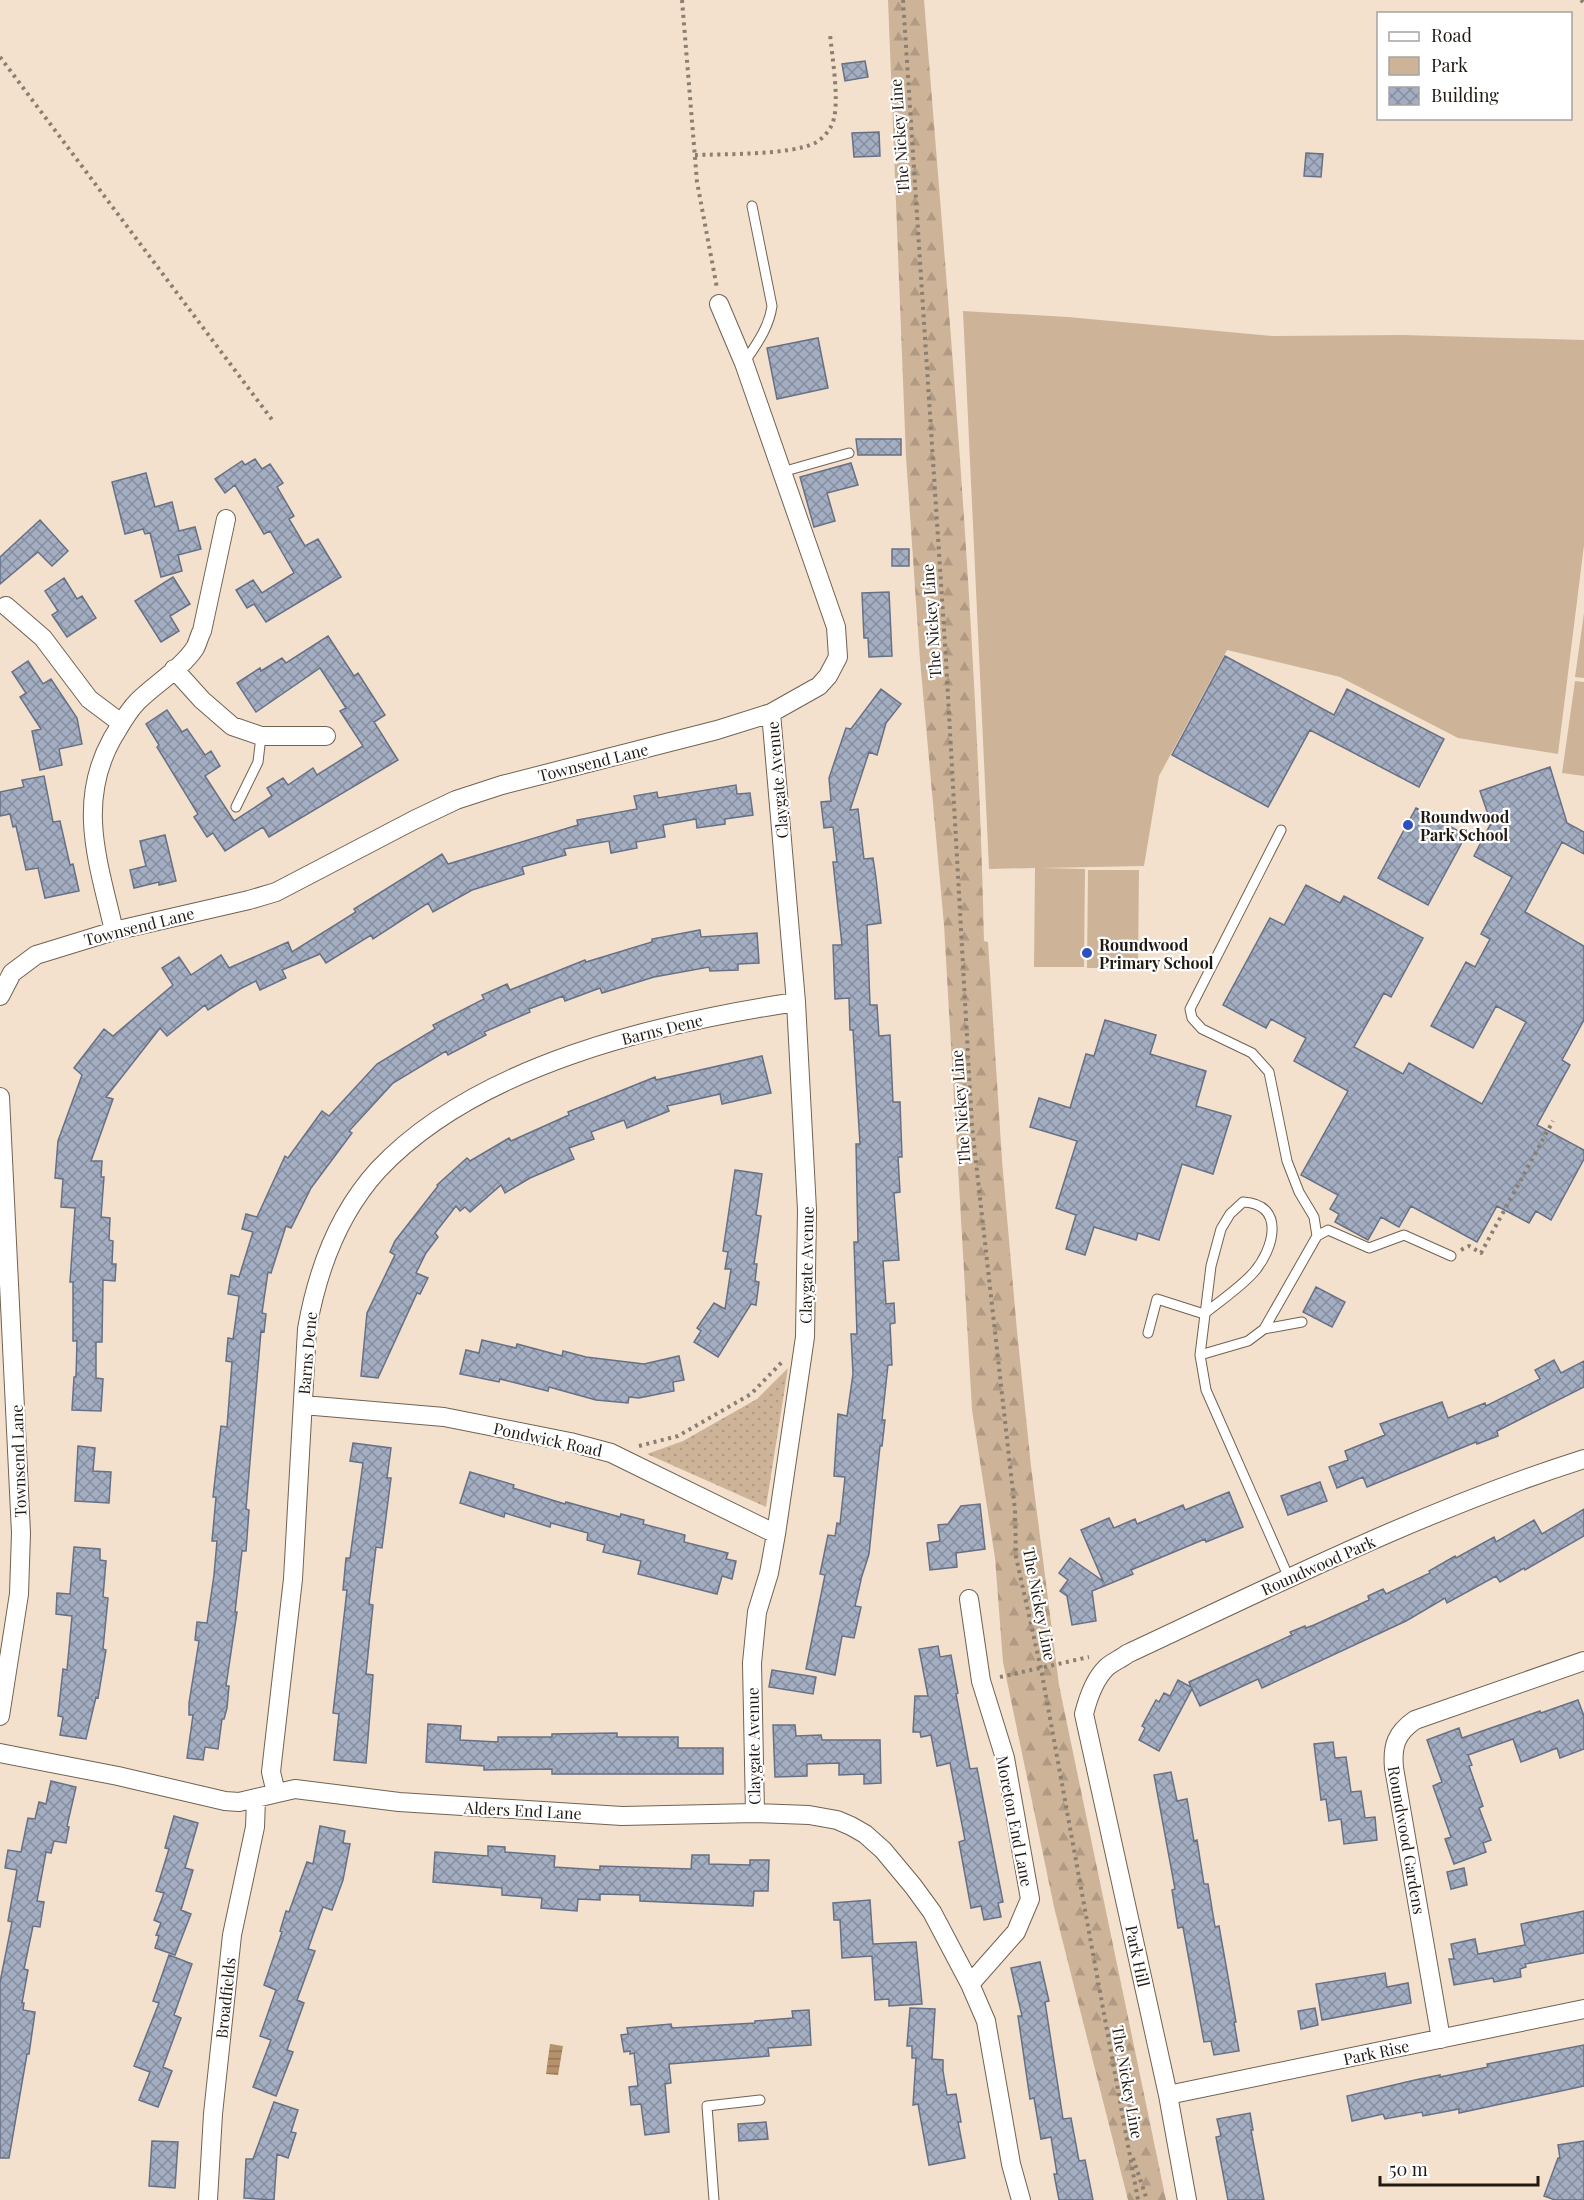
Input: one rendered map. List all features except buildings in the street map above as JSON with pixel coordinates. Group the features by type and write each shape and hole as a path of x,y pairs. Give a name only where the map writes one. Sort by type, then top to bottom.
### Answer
{"street":[{"name":"Townsend Lane","path":"0,996 12,973 36,955 114,931 276,892 456,800 502,785 717,730 771,713 819,686 828,676 838,657 836,627 744,363 719,304"},
{"path":"114,931 93,838 91,808 96,778 107,749 121,723 135,704 195,648 202,631 226,519"},
{"path":"6,606 43,639 89,699 121,723"},
{"path":"174,669 202,700 232,726 261,736 326,736"},
{"name":"Claygate Avenue","path":"754,1813 752,1663 757,1612 769,1573 776,1534 805,1337 807,1210 796,1002 771,713"},
{"name":"Barns Dene","path":"276,1793 271,1772 293,1579 307,1329 314,1293 333,1239 353,1203 378,1171 434,1121 530,1072 593,1048 650,1030 796,1002"},
{"name":"Townsend Lane","path":"0,1097 5,1280 21,1533 20,1594 3,1680 0,1716"},
{"name":"Pondwick Road","path":"303,1405 444,1417 570,1442 611,1453 776,1534"},
{"name":"Roundwood Park","path":"1084,1714 1088,1699 1106,1668 1127,1654 1289,1578 1419,1521 1538,1473 1584,1459"},
{"name":"Moreton End Lane","path":"969,1599 981,1681 1005,1758 1030,1899 1016,1932 970,1984"},
{"name":"Roundwood Gardens","path":"1441,2039 1394,1768 1395,1738 1414,1720 1584,1661"},
{"name":"Park Hill","path":"1084,1714 1168,2095 1187,2200"},
{"name":"Alders End Lane","path":"0,1753 118,1776 225,1801 239,1802 295,1789 399,1802 622,1816 754,1813 809,1815 837,1820 865,1834 883,1850 913,1886 932,1912 970,1984"},
{"name":"Broadfields","path":"208,2200 213,2114 232,1935 255,1827 256,1799"},
{"path":"970,1984 986,2021 1011,2164 1021,2200"},
{"name":"Park Rise","path":"1168,2095 1584,2009"}],"lane":[{"path":"744,363 762,337 772,306 752,206"},
{"path":"782,472 849,453"},
{"path":"236,807 258,762 261,736"},
{"path":"1281,830 1190,1009 1192,1018 1202,1029 1252,1053 1269,1072 1287,1161 1299,1192 1314,1217 1317,1236"},
{"path":"1204,1314 1255,1271 1267,1250 1274,1230 1271,1216 1252,1202 1243,1202 1230,1214 1221,1228 1211,1266 1204,1314 1200,1355 1206,1390 1289,1578"},
{"path":"1200,1355 1248,1341 1264,1329 1317,1236 1328,1230 1369,1248 1404,1235 1450,1256"},
{"path":"1148,1333 1157,1299 1204,1314"},
{"path":"1264,1329 1302,1322"},
{"path":"714,2200 707,2106 760,2100"}],"path":[{"path":"682,0 697,182 719,304"},
{"name":"The Nickey Line","path":"903,0 947,672 972,1127 1015,1510 1016,1557 1041,1669 1138,2200"},
{"path":"695,155 799,149 817,142 828,131 834,118 836,102 830,34"},
{"path":"0,57 273,422"},
{"path":"1450,1256 1469,1246 1481,1253 1553,1121"},
{"path":"611,1453 678,1436 751,1394 805,1337"},
{"path":"981,1681 1098,1655"},
{"path":"1133,2158 1147,2200"}],"green space":[{"path":"888,0 924,0 969,588 984,941 988,942 1002,1160 1031,1466 1059,1685 1166,2200 1128,2200 1054,1907 1003,1662 995,1558 972,1410 944,925 920,660 906,457"},
{"path":"963,311 1068,317 1273,336 1403,335 1584,340 1584,545 1558,754 1458,738 1340,677 1227,650 1159,776 1144,866 1041,868 1085,869 1084,967 1034,967 1035,868 989,869"},
{"path":"1584,613 1584,678 1575,677"},
{"path":"1575,681 1584,682 1584,776 1562,773"},
{"path":"1088,870 1139,870 1138,968 1087,968"},
{"path":"788,1368 766,1507 647,1454 683,1441 757,1399"}],"shaded area":[{"path":"550,2044 563,2046 558,2075 546,2074"}],"place":[{"name":"Roundwood Park School","path":"1408,825"},
{"name":"Roundwood Primary School","path":"1087,953"}]}
